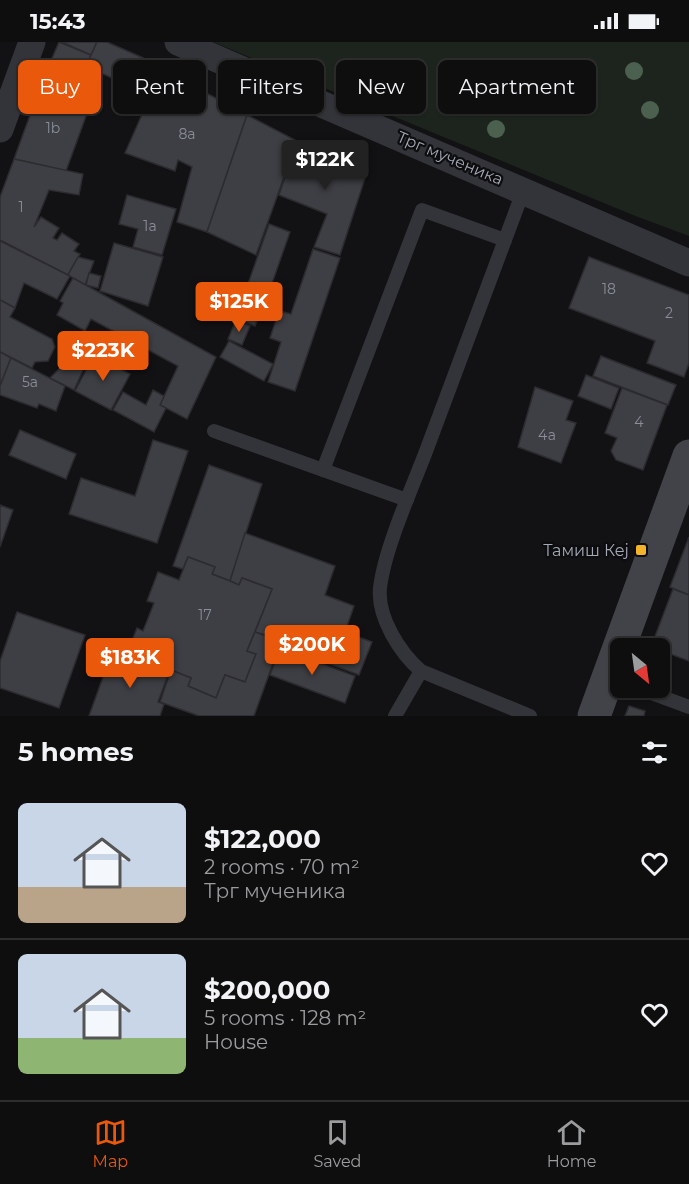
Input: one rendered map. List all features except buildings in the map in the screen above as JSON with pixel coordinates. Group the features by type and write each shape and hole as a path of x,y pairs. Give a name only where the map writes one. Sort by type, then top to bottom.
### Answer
{"main road":[{"path":"634,638 689,456"},
{"path":"594,716 610,696"}],"street":[{"path":"0,129 32,42"},
{"name":"Трг мученика","path":"178,42 524,189 689,263"}],"lane":[{"path":"524,189 407,501 380,589 384,612 394,636 407,658 421,671 530,716"},
{"path":"323,470 423,210 505,240"},
{"path":"214,431 407,501"},
{"path":"395,716 421,671"},
{"path":"665,698 689,707"}],"shaded area":[{"path":"213,42 689,42 689,236 388,114 426,114 426,60 336,60 336,93 324,88 324,60 257,60"}],"place":[{"name":"Тамиш Кеј","path":"641,550"}]}
